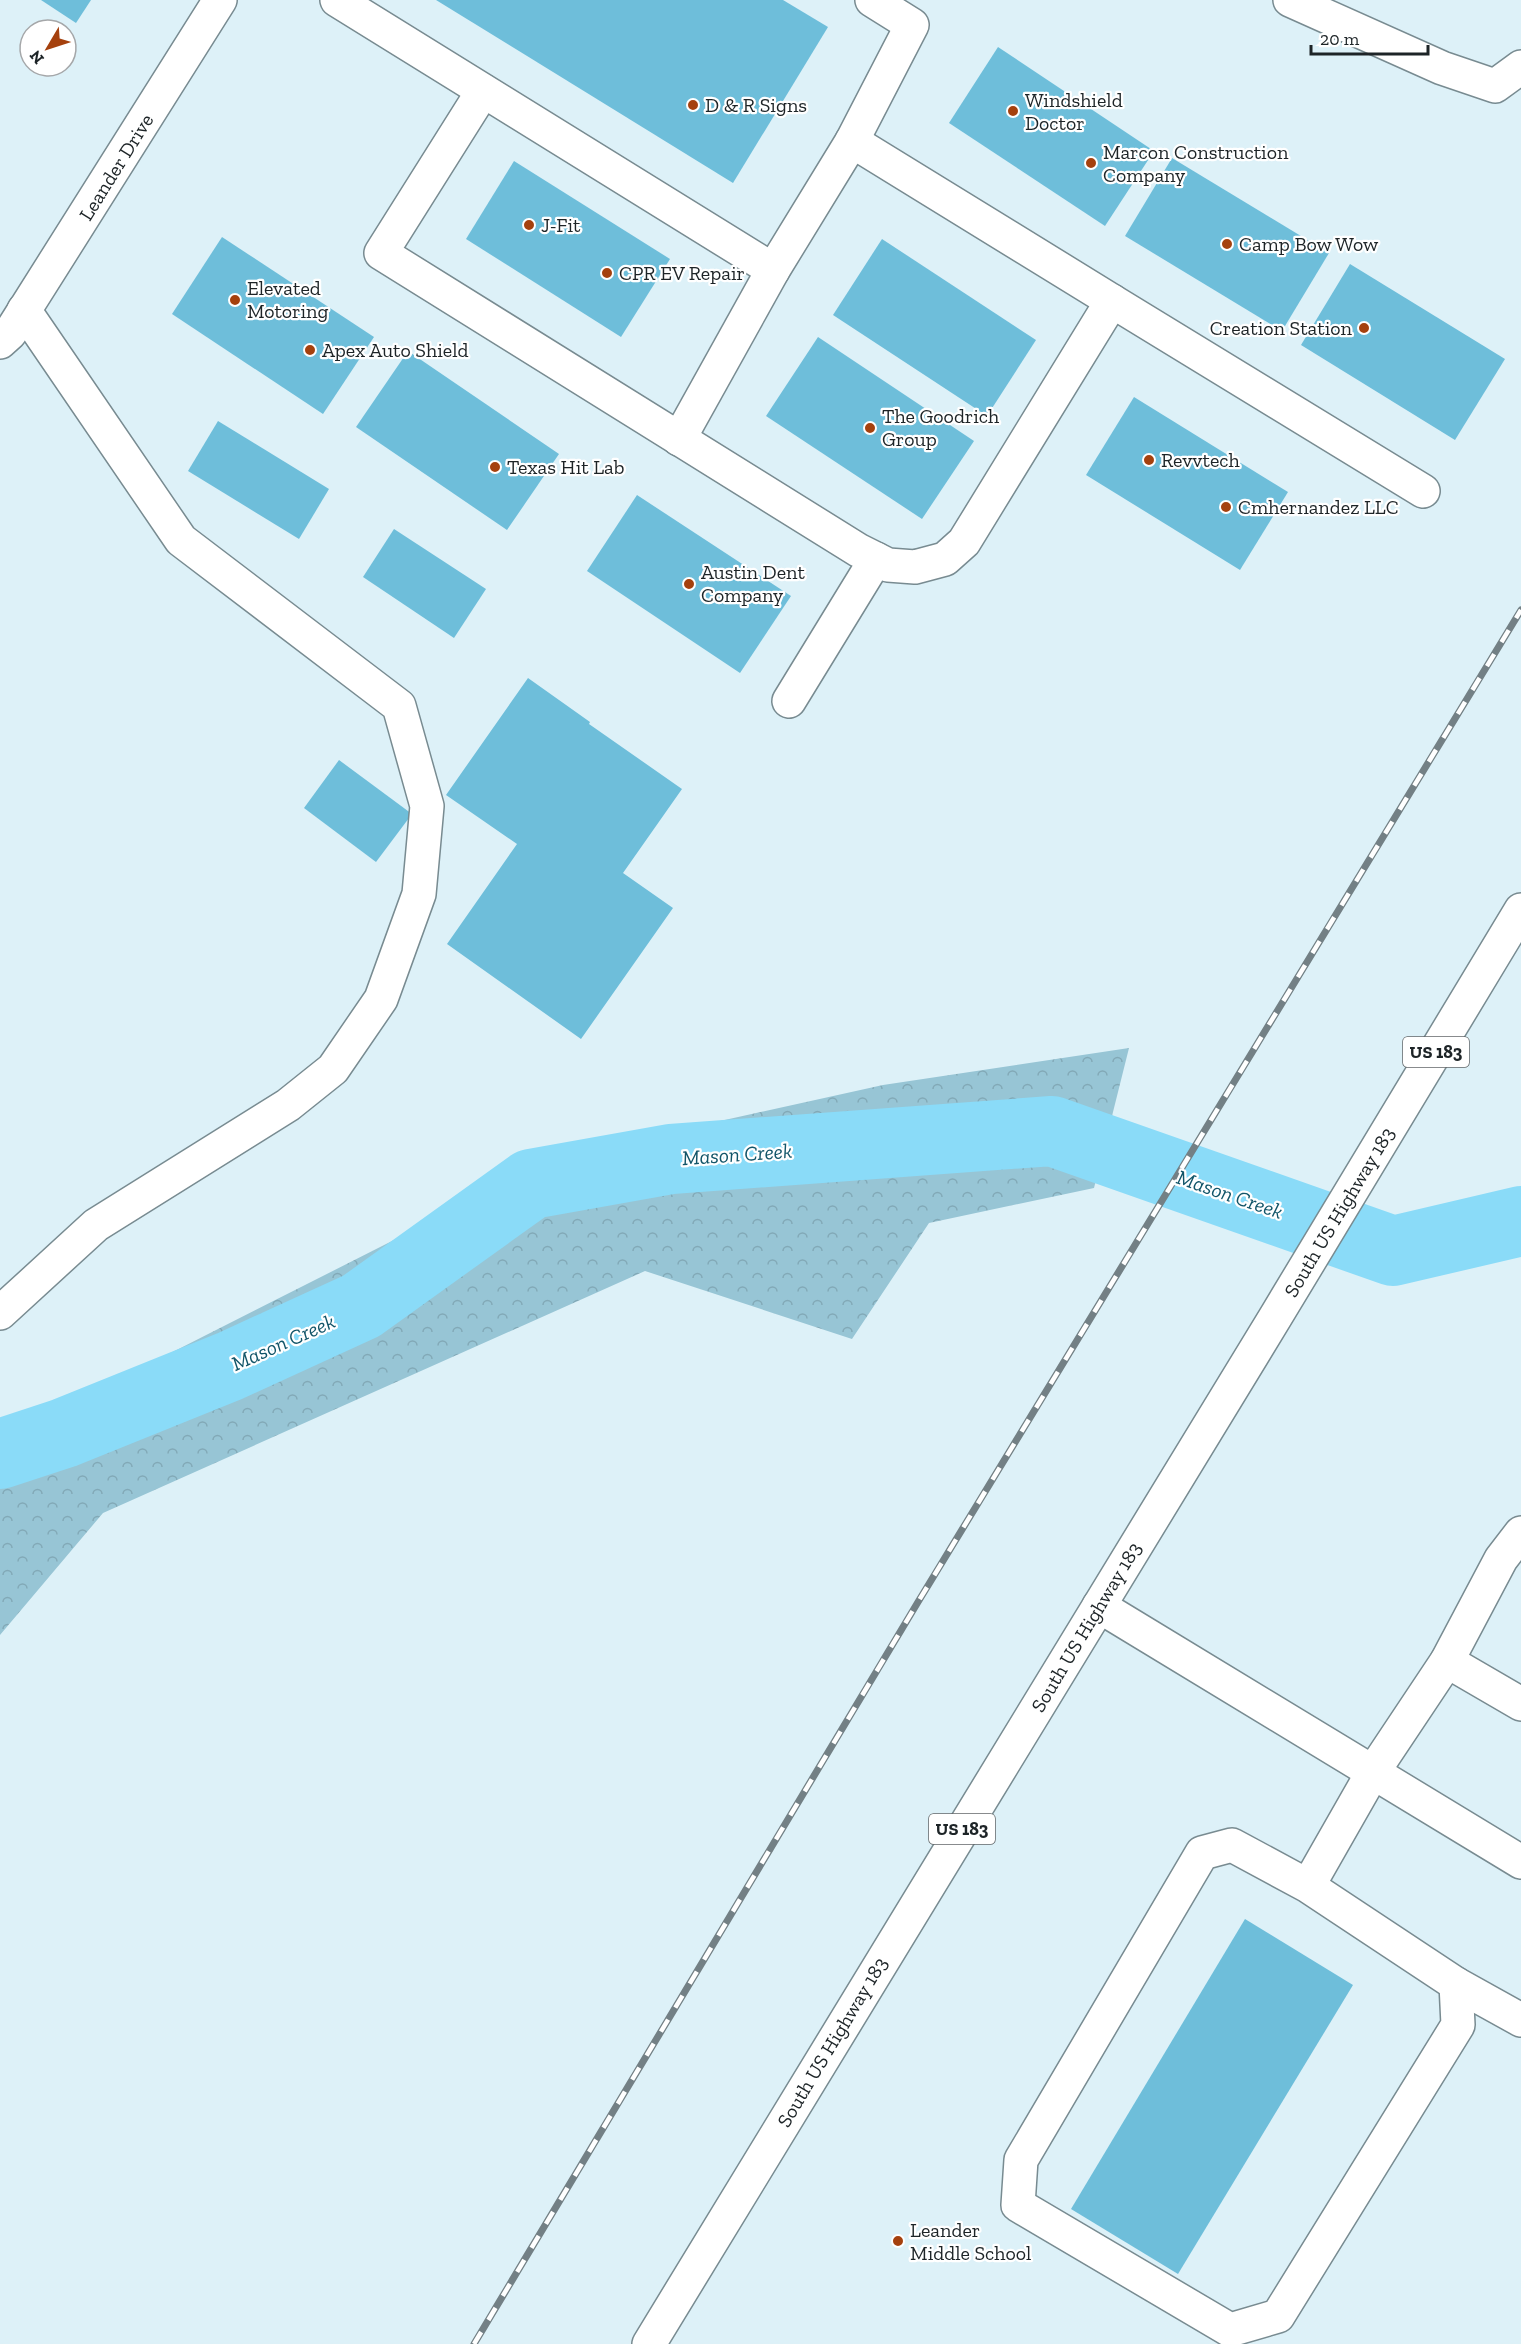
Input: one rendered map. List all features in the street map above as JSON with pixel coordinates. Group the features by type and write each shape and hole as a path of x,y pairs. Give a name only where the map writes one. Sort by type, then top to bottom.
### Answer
{"main road":[{"name":"Leander Drive","path":"9,328 220,0"},
{"path":"679,439 773,270 852,141 912,25 872,0"},
{"path":"1290,0 1442,68 1495,86 1521,68"},
{"path":"351,4 483,91 773,270"},
{"path":"483,91 381,253 858,550 888,565 915,567 945,559 964,542 1112,301"},
{"path":"852,141 1423,491"},
{"path":"0,1313 96,1225 288,1105 333,1069 381,999 419,894 427,806 399,706 182,540 9,328"},
{"path":"789,701 876,559"},
{"name":"South US Highway 183","path":"649,2344 1521,910"},
{"path":"1308,1886 1373,1772 1447,1661 1501,1559 1521,1533"},
{"path":"1099,1606 1521,1862"},
{"path":"1447,1661 1521,1704"},
{"path":"1456,1984 1458,2025 1278,2316 1230,2330 1018,2205 1021,2160 1202,1853 1232,1845 1308,1886 1456,1984 1521,2020"}],"green space":[{"path":"1129,1048 1094,1188 929,1223 852,1339 645,1271 103,1513 0,1635 0,1428 147,1365 558,1157 883,1085"}],"building":[{"path":"41,0 91,0 78,20 78,18 68,18"},
{"name":"D & R Signs","path":"436,0 783,0 828,27 733,183"},
{"path":"998,47 1154,151 1105,226 949,123"},
{"name":"Camp Bow Wow","path":"1172,158 1329,253 1282,331 1125,236"},
{"path":"514,161 670,259 621,337 466,239"},
{"path":"222,237 374,337 323,414 172,314"},
{"path":"882,239 1036,340 987,416 833,315"},
{"path":"1350,264 1505,359 1455,440 1301,345"},
{"name":"The Goodrich Group","path":"818,337 974,441 922,519 766,416"},
{"path":"408,351 559,454 507,530 356,427"},
{"path":"1134,397 1288,492 1240,570 1086,475"},
{"path":"218,421 329,489 299,539 188,471"},
{"name":"Austin Dent Company","path":"637,495 791,596 740,673 587,571"},
{"path":"394,529 486,589 454,638 363,577"},
{"path":"528,678 682,789 623,873 673,908 581,1039 447,944 517,844 446,795"},
{"path":"339,760 412,814 376,862 304,808"},
{"path":"1245,1919 1353,1985 1178,2274 1071,2209"}],"waterway":[{"name":"Mason Creek","path":"0,1454 64,1433 230,1366 361,1306 531,1184 671,1159 1052,1131 1393,1251 1521,1221"}],"railway":[{"path":"474,2344 918,1602 1521,610"}],"place":[{"name":"D & R Signs","path":"693,105"},
{"name":"Windshield Doctor","path":"1013,111"},
{"name":"Marcon Construction Company","path":"1091,163"},
{"name":"J-Fit","path":"529,225"},
{"name":"Camp Bow Wow","path":"1227,244"},
{"name":"CPR EV Repair","path":"607,273"},
{"name":"Elevated Motoring","path":"235,300"},
{"name":"Creation Station","path":"1364,328"},
{"name":"Apex Auto Shield","path":"310,350"},
{"name":"The Goodrich Group","path":"870,428"},
{"name":"Revvtech","path":"1149,460"},
{"name":"Texas Hit Lab","path":"495,467"},
{"name":"Cmhernandez LLC","path":"1226,507"},
{"name":"Austin Dent Company","path":"689,584"},
{"name":"Leander Middle School","path":"898,2241"}]}
